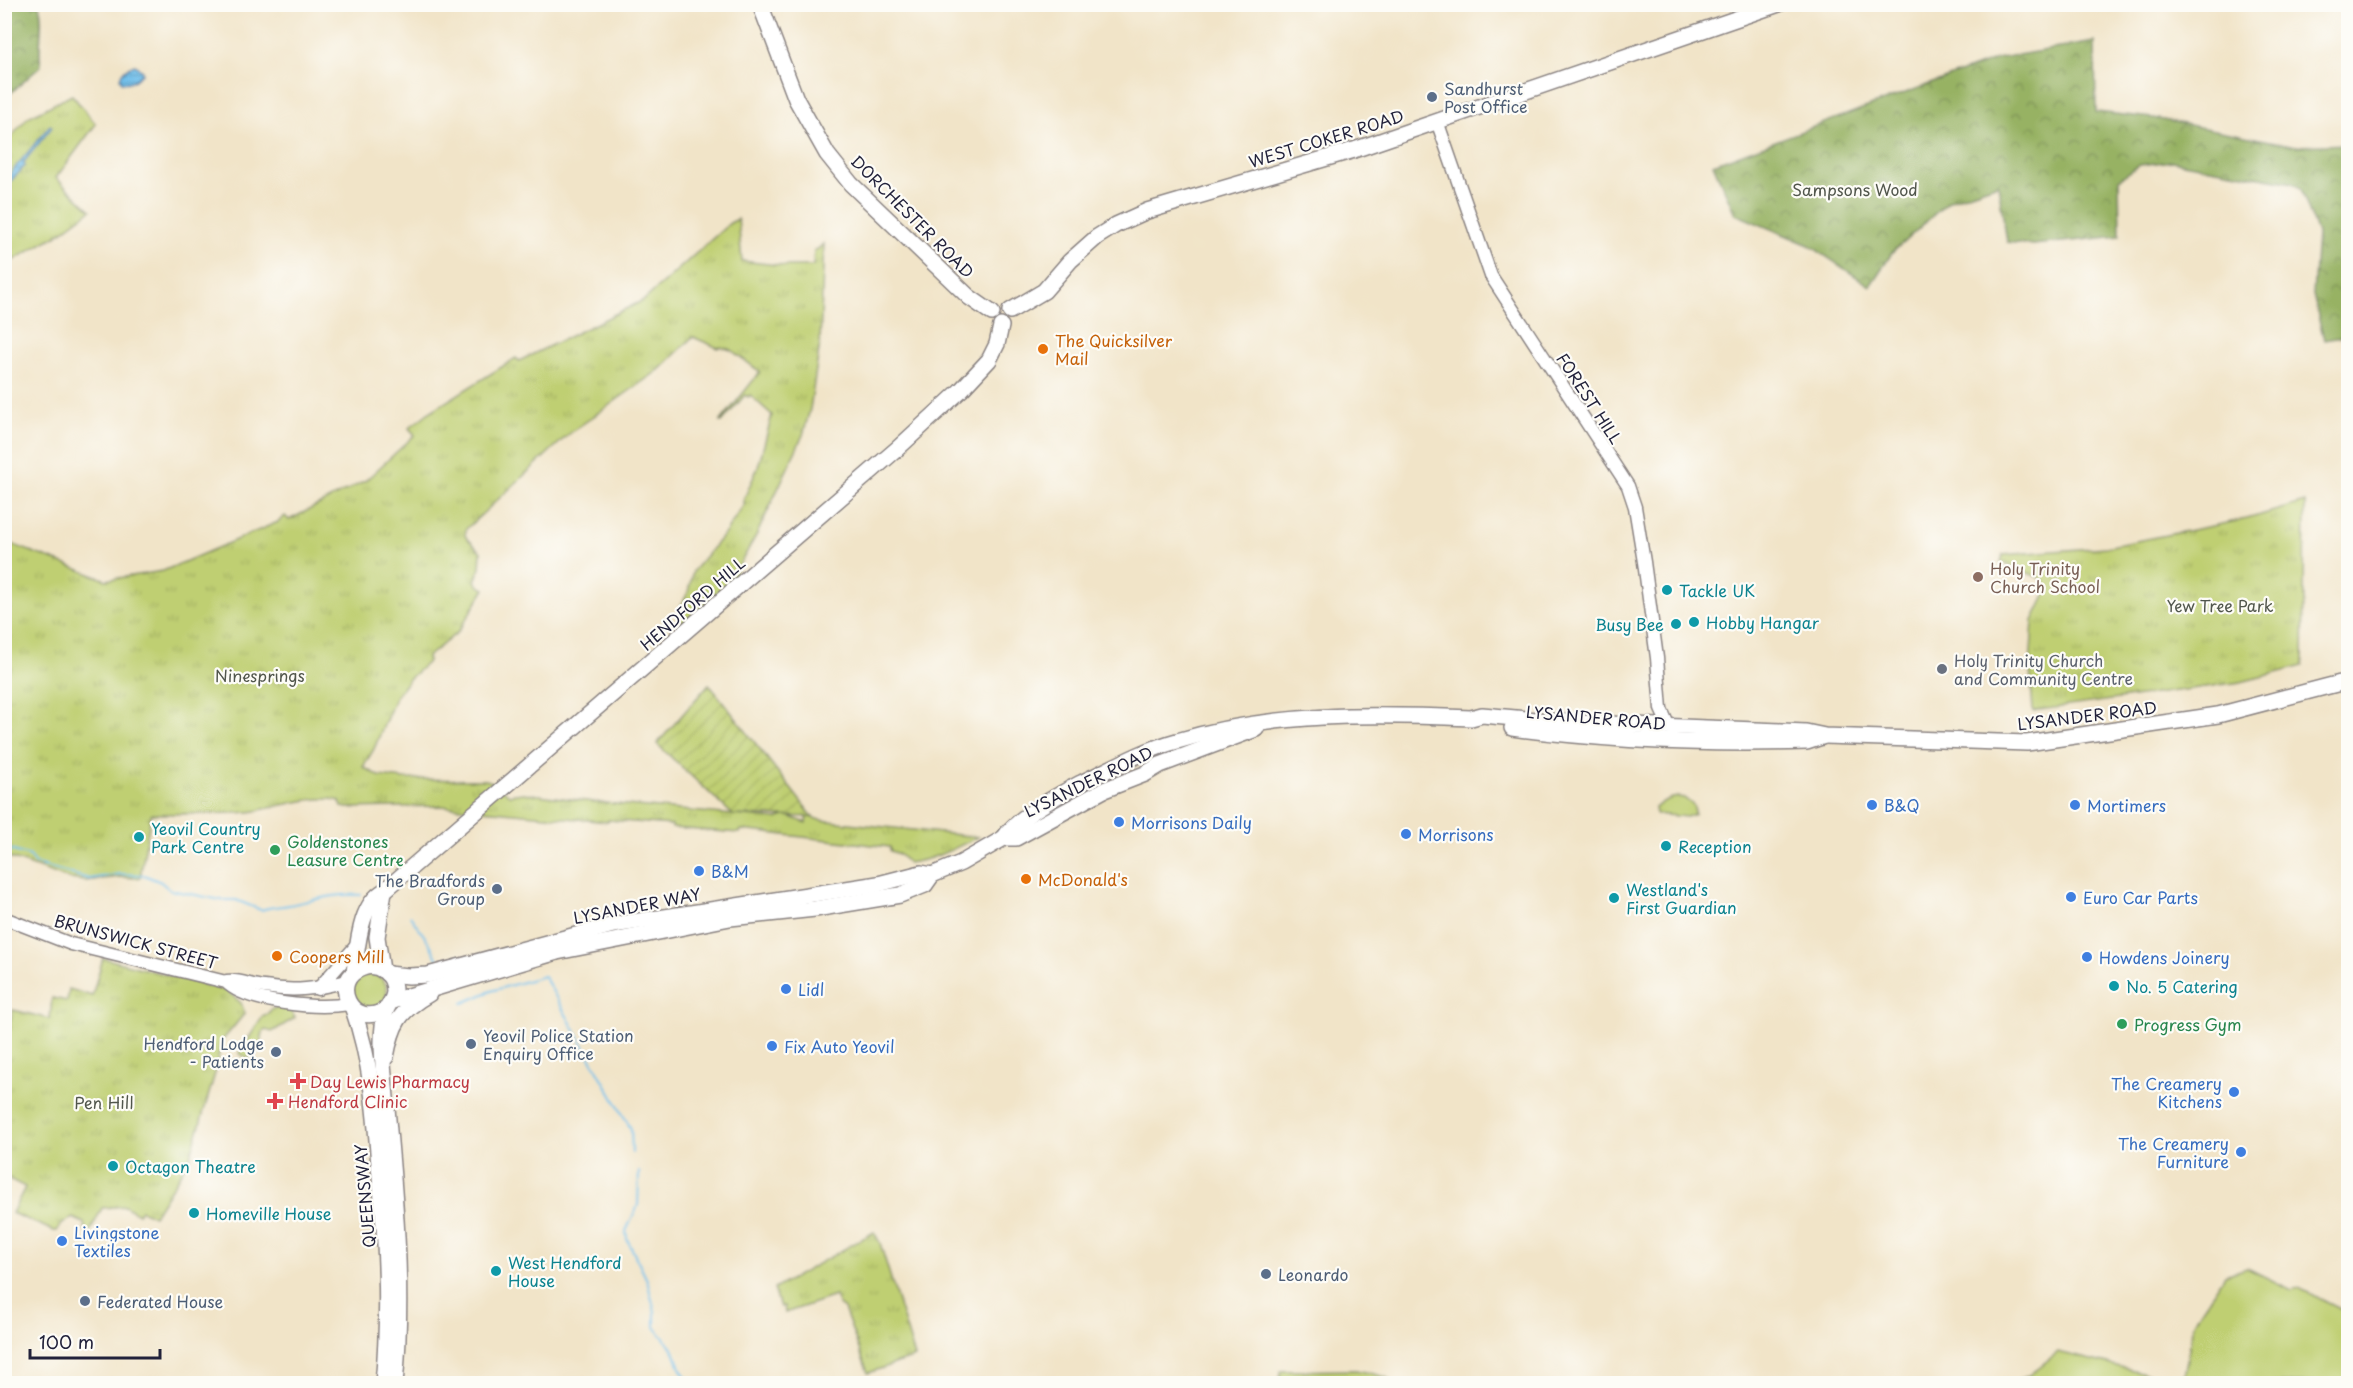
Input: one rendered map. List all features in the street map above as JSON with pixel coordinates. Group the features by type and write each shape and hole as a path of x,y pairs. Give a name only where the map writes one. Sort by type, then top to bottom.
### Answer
{"main road":[{"name":"DORCHESTER ROAD","path":"760,4 796,99 826,154 851,184 969,297 997,319"},
{"name":"WEST COKER ROAD","path":"1010,311 1044,291 1070,261 1097,237 1131,218 1194,196 1354,150 1779,4"},
{"name":"HENDFORD HILL","path":"351,977 358,944 372,900 897,449 961,390 989,360 997,344 997,319 1010,321 1010,311"},
{"name":"LYSANDER ROAD","path":"898,888 921,873 932,875 961,863 1004,838 1009,829 1062,792 1137,756 1175,741 1238,725 1385,715 1472,718 1482,715 1559,722 1806,732 1825,736 2004,743 2036,742 2218,715 2349,681"},
{"name":"LYSANDER ROAD","path":"1472,718 1483,723 1559,734 1670,742 1807,742 1825,736"},
{"name":"LYSANDER WAY","path":"385,972 428,975 613,925 898,888"},
{"name":"LYSANDER WAY","path":"389,1005 557,952 730,918 815,909 898,888"},
{"path":"384,891 377,937 385,972 393,983 389,1005 380,1013 366,1015 351,1006 345,991 351,977 368,967 385,972"},
{"path":"383,1068 394,1025 405,1010 436,989"},
{"name":"QUEENSWAY","path":"389,1005 381,1044 398,1237 400,1325 395,1383"},
{"name":"QUEENSWAY","path":"351,1006 370,1066 385,1233 388,1316 383,1383"}],"street":[{"name":"FOREST HILL","path":"1437,121 1491,276 1628,486 1635,507 1644,562 1657,658 1661,709 1659,712 1663,727"},
{"name":"BRUNSWICK STREET","path":"4,918 71,944 226,982 253,996 284,1002 351,1006"},
{"path":"318,989 358,944"},
{"name":"BRUNSWICK STREET","path":"226,982 234,980 292,990 318,989 351,977"},
{"path":"253,996 266,987"}],"green space":[{"path":"5,4 39,5 41,66 5,98"},
{"name":"Sampsons Wood","path":"2095,42 2096,112 2153,118 2296,146 2348,144 2348,336 2324,340 2313,295 2317,234 2301,189 2293,183 2172,161 2140,165 2119,179 2120,236 2033,245 2007,242 1998,184 1950,200 1892,253 1870,286 1809,245 1735,214 1713,164 2000,58"},
{"path":"72,95 96,124 56,178 91,210 57,235 5,265 5,144 28,117"},
{"name":"Ninesprings","path":"738,219 742,261 785,266 813,266 814,250 824,243 820,343 810,409 803,435 757,534 736,571 736,578 685,624 679,618 678,612 688,592 693,571 726,532 745,503 743,501 758,467 772,415 750,395 748,397 745,395 720,422 760,372 731,350 718,348 693,337 659,370 570,433 466,529 465,536 481,552 480,568 475,581 485,589 458,632 427,657 428,662 409,679 396,696 374,749 363,767 379,776 404,779 486,780 495,783 509,795 523,793 777,819 786,815 806,823 807,816 820,820 978,837 936,856 908,863 899,854 890,851 890,847 741,830 740,833 672,828 672,825 608,820 608,822 441,806 348,808 342,807 340,801 319,799 248,812 151,814 140,878 120,877 85,881 70,879 5,856 4,537 6,542 106,580 163,571 278,522 285,516 289,520 365,481 415,435 409,428 428,413 516,358 519,361 644,300 730,223"},
{"name":"Yew Tree Park","path":"2305,502 2303,666 2241,682 2033,711 2030,668 2033,621 2048,590 2043,579 2001,562 2003,555 2106,547 2247,519"},
{"path":"709,684 813,817 733,815 657,744"},
{"path":"1678,797 1684,798 1694,806 1694,814 1687,817 1656,814 1655,808 1660,803"},
{"name":"Pen Hill","path":"103,958 227,991 241,1003 245,1013 221,1042 216,1070 190,1158 154,1216 141,1210 138,1214 125,1206 102,1208 89,1234 86,1233 84,1223 73,1218 62,1223 57,1231 54,1231 12,1213 25,1187 5,1177 5,1042 13,1010 50,1019 52,998 67,1001 69,989 92,996"},
{"path":"370,974 382,979 387,991 382,1003 370,1008 358,1003 353,991 358,979"},
{"path":"279,1007 289,1008 295,1018 272,1032 266,1030 263,1032 261,1043 248,1059 239,1053 263,1016"},
{"path":"874,1232 880,1243 915,1357 868,1373 844,1309 839,1305 835,1296 785,1313 784,1306 780,1307 774,1289"},
{"path":"2247,1268 2292,1290 2299,1288 2348,1313 2348,1383 2014,1383 2029,1375 2058,1352 2183,1382 2194,1321 2225,1275"},
{"path":"1356,1370 1386,1377 1393,1383 1280,1383 1281,1371"}],"water":[{"path":"135,65 143,72 134,81 122,82 120,79 124,71"},
{"path":"50,125 52,127 24,162 25,166 5,187 5,180"}],"waterway":[{"path":"4,848 30,856 34,863 89,879 119,874 144,875 161,882 170,890 221,900 236,900 261,910 334,896 361,895"},
{"path":"410,916 430,944 438,960"},
{"path":"463,1003 491,991 544,976 631,1129 632,1153"},
{"path":"639,1171 638,1205 626,1231 627,1239 647,1280 655,1312 655,1327 674,1351 680,1368 690,1384"}],"place":[{"name":"Sandhurst Post Office","path":"1432,97"},
{"name":"The Quicksilver Mail","path":"1043,349"},
{"name":"Holy Trinity Church School","path":"1978,577"},
{"name":"Tackle UK","path":"1667,590"},
{"name":"Hobby Hangar","path":"1694,622"},
{"name":"Busy Bee","path":"1676,624"},
{"name":"Holy Trinity Church and Community Centre","path":"1942,669"},
{"name":"B&Q","path":"1872,805"},
{"name":"Mortimers","path":"2075,805"},
{"name":"Morrisons Daily","path":"1119,822"},
{"name":"Morrisons","path":"1406,834"},
{"name":"Yeovil Country Park Centre","path":"139,837"},
{"name":"Reception","path":"1666,846"},
{"name":"Goldenstones Leasure Centre","path":"275,850"},
{"name":"B&M","path":"699,871"},
{"name":"McDonald's","path":"1026,879"},
{"name":"The Bradfords Group","path":"497,889"},
{"name":"Euro Car Parts","path":"2071,897"},
{"name":"Westland's First Guardian","path":"1614,898"},
{"name":"Coopers Mill","path":"277,956"},
{"name":"Howdens Joinery","path":"2087,957"},
{"name":"No. 5 Catering","path":"2114,986"},
{"name":"Lidl","path":"786,989"},
{"name":"Progress Gym","path":"2122,1024"},
{"name":"Yeovil Police Station Enquiry Office","path":"471,1044"},
{"name":"Fix Auto Yeovil","path":"772,1046"},
{"name":"Hendford Lodge - Patients","path":"276,1052"},
{"name":"Day Lewis Pharmacy","path":"298,1081"},
{"name":"The Creamery Kitchens","path":"2234,1092"},
{"name":"Hendford Clinic","path":"275,1101"},
{"name":"The Creamery Furniture","path":"2241,1152"},
{"name":"Octagon Theatre","path":"113,1166"},
{"name":"Homeville House","path":"194,1213"},
{"name":"Livingstone Textiles","path":"62,1241"},
{"name":"West Hendford House","path":"496,1271"},
{"name":"Leonardo","path":"1266,1274"},
{"name":"Federated House","path":"85,1301"}]}
